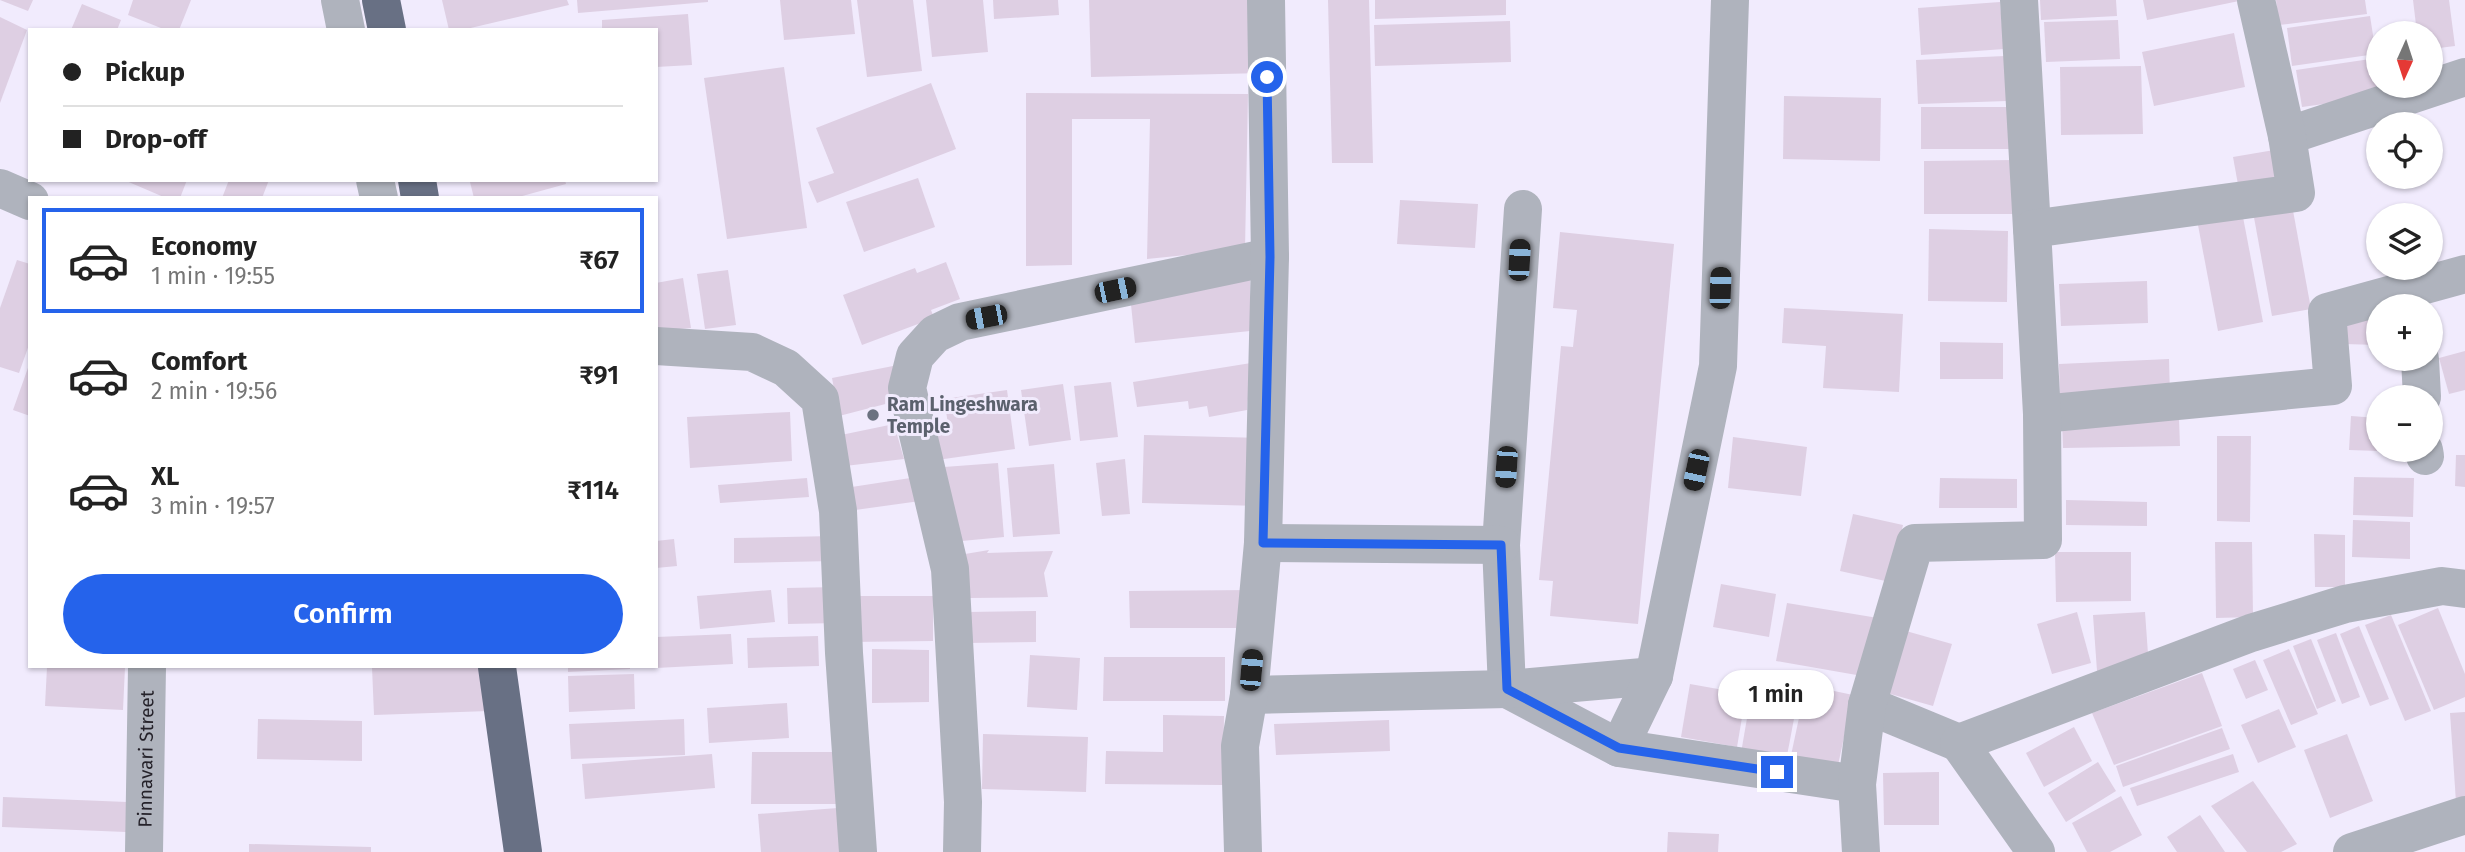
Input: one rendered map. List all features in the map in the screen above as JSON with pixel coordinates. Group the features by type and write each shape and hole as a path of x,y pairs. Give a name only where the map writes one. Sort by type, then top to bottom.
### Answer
{"highway":[{"path":"381,0 387,28"},
{"path":"497,668 523,852"}],"street":[{"path":"340,0 346,28"},
{"path":"1243,852 1240,746 1248,695 1263,543 1270,257 1266,0"},
{"path":"1619,748 1654,676 1718,366 1731,0"},
{"path":"1861,852 1857,784 1867,705 1915,543 2043,540 2042,414 2019,0"},
{"path":"2032,229 2296,193 2287,136 2256,0"},
{"path":"2287,136 2465,77"},
{"path":"0,188 28,200"},
{"path":"1507,689 1501,545 1523,209"},
{"path":"962,852 963,802 950,569 907,387 915,356 934,334 960,322 1270,257"},
{"path":"2424,294 2465,274"},
{"path":"2042,414 2333,386 2327,312 2366,306"},
{"path":"658,346 752,352 786,368 820,399 838,512 844,653 858,852"},
{"path":"1263,543 1501,545"},
{"path":"1959,743 2251,633 2331,608 2442,586 2465,589"},
{"name":"Pinnavari Street","path":"144,852 147,668"},
{"path":"1248,695 1507,689 1654,676"},
{"path":"1507,689 1619,748 1857,784"},
{"path":"1867,705 1959,743 2036,852"},
{"path":"2352,852 2465,815"}],"building":[{"path":"0,0 33,0 28,11"},
{"path":"133,0 191,0 180,28 161,28 128,15"},
{"path":"442,0 567,0 569,5 471,28 449,28"},
{"path":"577,0 708,0 708,2 578,13"},
{"path":"780,0 851,0 855,34 784,40"},
{"path":"857,0 913,0 922,71 867,77"},
{"path":"926,0 983,0 988,52 932,57"},
{"path":"993,0 1058,0 1059,15 994,19"},
{"path":"1089,0 1263,0 1264,73 1091,77"},
{"path":"1328,0 1369,0 1373,163 1332,163"},
{"path":"1375,0 1506,0 1506,15 1375,19"},
{"path":"2040,0 2116,0 2117,16 2041,20"},
{"path":"2143,0 2239,0 2239,1 2147,20"},
{"path":"2276,0 2365,0 2367,14 2279,25"},
{"path":"2413,0 2449,0 2455,46 2443,48 2443,21 2416,21"},
{"path":"2000,2 2004,49 1921,55 1918,8"},
{"path":"82,4 121,20 118,28 72,28"},
{"path":"688,14 692,65 658,67 658,28 602,28 602,20"},
{"path":"2370,16 2371,21 2366,21 2366,55 2292,66 2287,28"},
{"path":"0,17 27,30 0,103"},
{"path":"2118,20 2120,59 2046,62 2044,22"},
{"path":"1510,21 1511,62 1375,66 1374,25"},
{"path":"2234,33 2245,87 2154,106 2142,52"},
{"path":"2005,56 2007,101 1918,104 1916,60"},
{"path":"2366,60 2367,98 2302,107 2296,70"},
{"path":"2141,66 2143,134 2061,135 2060,67"},
{"path":"784,67 807,228 727,239 704,78"},
{"path":"931,83 956,149 817,203 808,182 834,173 816,128"},
{"path":"1026,93 1248,94 1245,249 1147,259 1150,119 1072,119 1072,265 1026,266"},
{"path":"1784,96 1881,98 1880,161 1783,159"},
{"path":"1921,107 2014,107 2013,149 1921,149"},
{"path":"2280,149 2286,181 2239,190 2233,157"},
{"path":"2015,160 2016,214 1924,214 1924,161"},
{"path":"918,178 935,227 864,252 846,202"},
{"path":"129,182 186,182 181,196 161,196"},
{"path":"228,182 268,182 263,196 223,196"},
{"path":"470,182 566,184 522,196 474,196"},
{"path":"1400,200 1478,204 1475,248 1397,244"},
{"path":"2292,205 2311,309 2272,316 2253,212"},
{"path":"2243,217 2263,322 2218,331 2198,225"},
{"path":"1929,229 2008,231 2007,302 1928,301"},
{"path":"1560,232 1674,244 1638,624 1550,616 1553,581 1539,580 1561,346 1573,347 1577,310 1553,308"},
{"path":"17,260 28,263 28,348 19,373 0,367 0,308"},
{"path":"946,262 960,299 931,310 934,318 862,345 843,295 915,268 917,273"},
{"path":"728,270 736,325 705,329 697,274"},
{"path":"683,278 691,328 658,331 658,283"},
{"path":"1250,280 1250,331 1135,343 1130,295"},
{"path":"2147,281 2148,323 2061,326 2059,284"},
{"path":"1784,308 1903,314 1899,392 1823,388 1826,346 1782,343"},
{"path":"2346,317 2366,318 2366,345 2344,344"},
{"path":"1940,342 2003,343 2003,379 1940,379"},
{"path":"2465,351 2465,390 2449,394 2443,371 2443,357"},
{"path":"2169,359 2170,396 2060,401 2059,364"},
{"path":"1251,363 1247,410 1209,417 1207,406 1189,409 1188,401 1137,407 1133,382"},
{"path":"893,366 897,401 839,416 832,378"},
{"path":"28,368 28,415 13,410"},
{"path":"1111,382 1118,437 1080,441 1074,386"},
{"path":"1063,384 1071,440 1029,446 1021,390"},
{"path":"1007,390 1015,449 937,460 932,426 948,424 944,399"},
{"path":"790,412 792,461 690,468 687,417"},
{"path":"2351,416 2366,417 2366,451 2349,450"},
{"path":"2179,419 2180,446 2063,448 2062,420"},
{"path":"894,424 904,459 845,466 841,435"},
{"path":"1144,435 1263,438 1261,506 1142,503"},
{"path":"2217,436 2251,436 2250,522 2217,521"},
{"path":"1733,437 1807,447 1801,496 1728,488"},
{"path":"2456,455 2465,455 2465,487 2455,486"},
{"path":"1125,459 1130,514 1102,516 1096,463"},
{"path":"998,463 1004,537 951,542 944,467"},
{"path":"1054,464 1060,534 1013,537 1007,468"},
{"path":"917,477 920,501 848,511 845,488"},
{"path":"2354,477 2414,478 2413,517 2353,515"},
{"path":"807,478 809,497 720,503 718,485"},
{"path":"1940,478 2017,479 2017,508 1939,508"},
{"path":"2066,500 2147,502 2147,526 2066,525"},
{"path":"1853,514 1903,525 1890,582 1840,571"},
{"path":"2353,520 2410,522 2410,559 2352,557"},
{"path":"2314,534 2345,535 2345,587 2315,587"},
{"path":"833,536 833,561 734,563 734,538"},
{"path":"674,539 677,566 658,568 658,541"},
{"path":"2215,542 2252,542 2253,617 2216,618"},
{"path":"989,550 987,553 1053,551 1044,573 1048,597 970,598 965,554"},
{"path":"2055,552 2131,552 2131,601 2056,602"},
{"path":"1721,584 1776,594 1769,637 1713,627"},
{"path":"837,587 838,623 788,624 787,588"},
{"path":"771,590 775,622 700,629 697,596"},
{"path":"1252,590 1252,628 1130,628 1129,591"},
{"path":"850,596 933,596 933,641 850,642"},
{"path":"1787,603 1878,618 1868,677 1776,661"},
{"path":"2438,608 2465,674 2465,697 2434,710 2398,625"},
{"path":"1036,611 1036,642 967,643 967,612"},
{"path":"2077,612 2091,663 2052,674 2037,624"},
{"path":"2145,612 2149,668 2097,671 2093,615"},
{"path":"2391,615 2431,711 2405,721 2365,625"},
{"path":"2359,626 2389,699 2370,706 2340,634"},
{"path":"1906,631 1952,644 1933,706 1887,693"},
{"path":"2336,633 2360,697 2342,704 2317,640"},
{"path":"731,634 733,664 658,668 658,637"},
{"path":"818,636 819,666 748,668 747,638"},
{"path":"2311,639 2336,701 2317,709 2293,646"},
{"path":"872,649 929,650 929,702 872,703"},
{"path":"2289,649 2318,714 2291,725 2263,660"},
{"path":"1030,655 1080,658 1077,710 1027,707"},
{"path":"1104,657 1225,657 1225,701 1103,701"},
{"path":"2255,660 2268,690 2246,699 2233,669"},
{"path":"47,668 125,668 123,710 45,706"},
{"path":"372,668 488,668 489,711 374,715"},
{"path":"568,668 630,668 630,669 568,672"},
{"path":"2202,673 2222,726 2114,765 2092,713"},
{"path":"634,674 635,709 569,712 568,676"},
{"path":"1690,684 1746,694 1737,747 1681,737"},
{"path":"1806,685 1853,695 1837,770 1790,760"},
{"path":"1751,695 1797,703 1786,761 1741,753"},
{"path":"787,703 789,738 709,743 707,708"},
{"path":"2279,709 2296,747 2258,763 2241,725"},
{"path":"2465,712 2465,800 2456,802 2450,713"},
{"path":"1163,715 1224,716 1223,785 1105,784 1106,751 1163,752"},
{"path":"258,719 362,721 362,761 257,759"},
{"path":"684,719 685,755 571,759 569,724"},
{"path":"1389,720 1390,751 1276,755 1274,724"},
{"path":"2074,727 2092,761 2044,787 2026,753"},
{"path":"2222,728 2230,749 2123,787 2116,766"},
{"path":"983,734 1088,737 1086,792 982,789"},
{"path":"2347,734 2373,801 2330,818 2304,750"},
{"path":"752,752 840,752 839,804 751,804"},
{"path":"712,754 715,788 585,799 582,764"},
{"path":"2233,754 2239,772 2137,806 2130,788"},
{"path":"2098,762 2116,791 2066,822 2048,793"},
{"path":"1939,772 1939,825 1884,825 1883,773"},
{"path":"2253,781 2297,844 2281,852 2247,852 2211,806"},
{"path":"2121,796 2142,835 2110,852 2087,852 2072,823"},
{"path":"3,797 127,802 126,832 2,827"},
{"path":"851,807 855,852 761,852 758,814"},
{"path":"2200,815 2225,852 2177,852 2167,837"},
{"path":"1668,832 1719,834 1718,852 1667,852"},
{"path":"249,844 371,847 371,852 249,852"}],"place":[{"name":"Ram Lingeshwara Temple","path":"873,415"}],"route":[{"path":"1267,77 1270,257 1263,543 1501,545 1507,689 1619,748 1777,772"}]}
